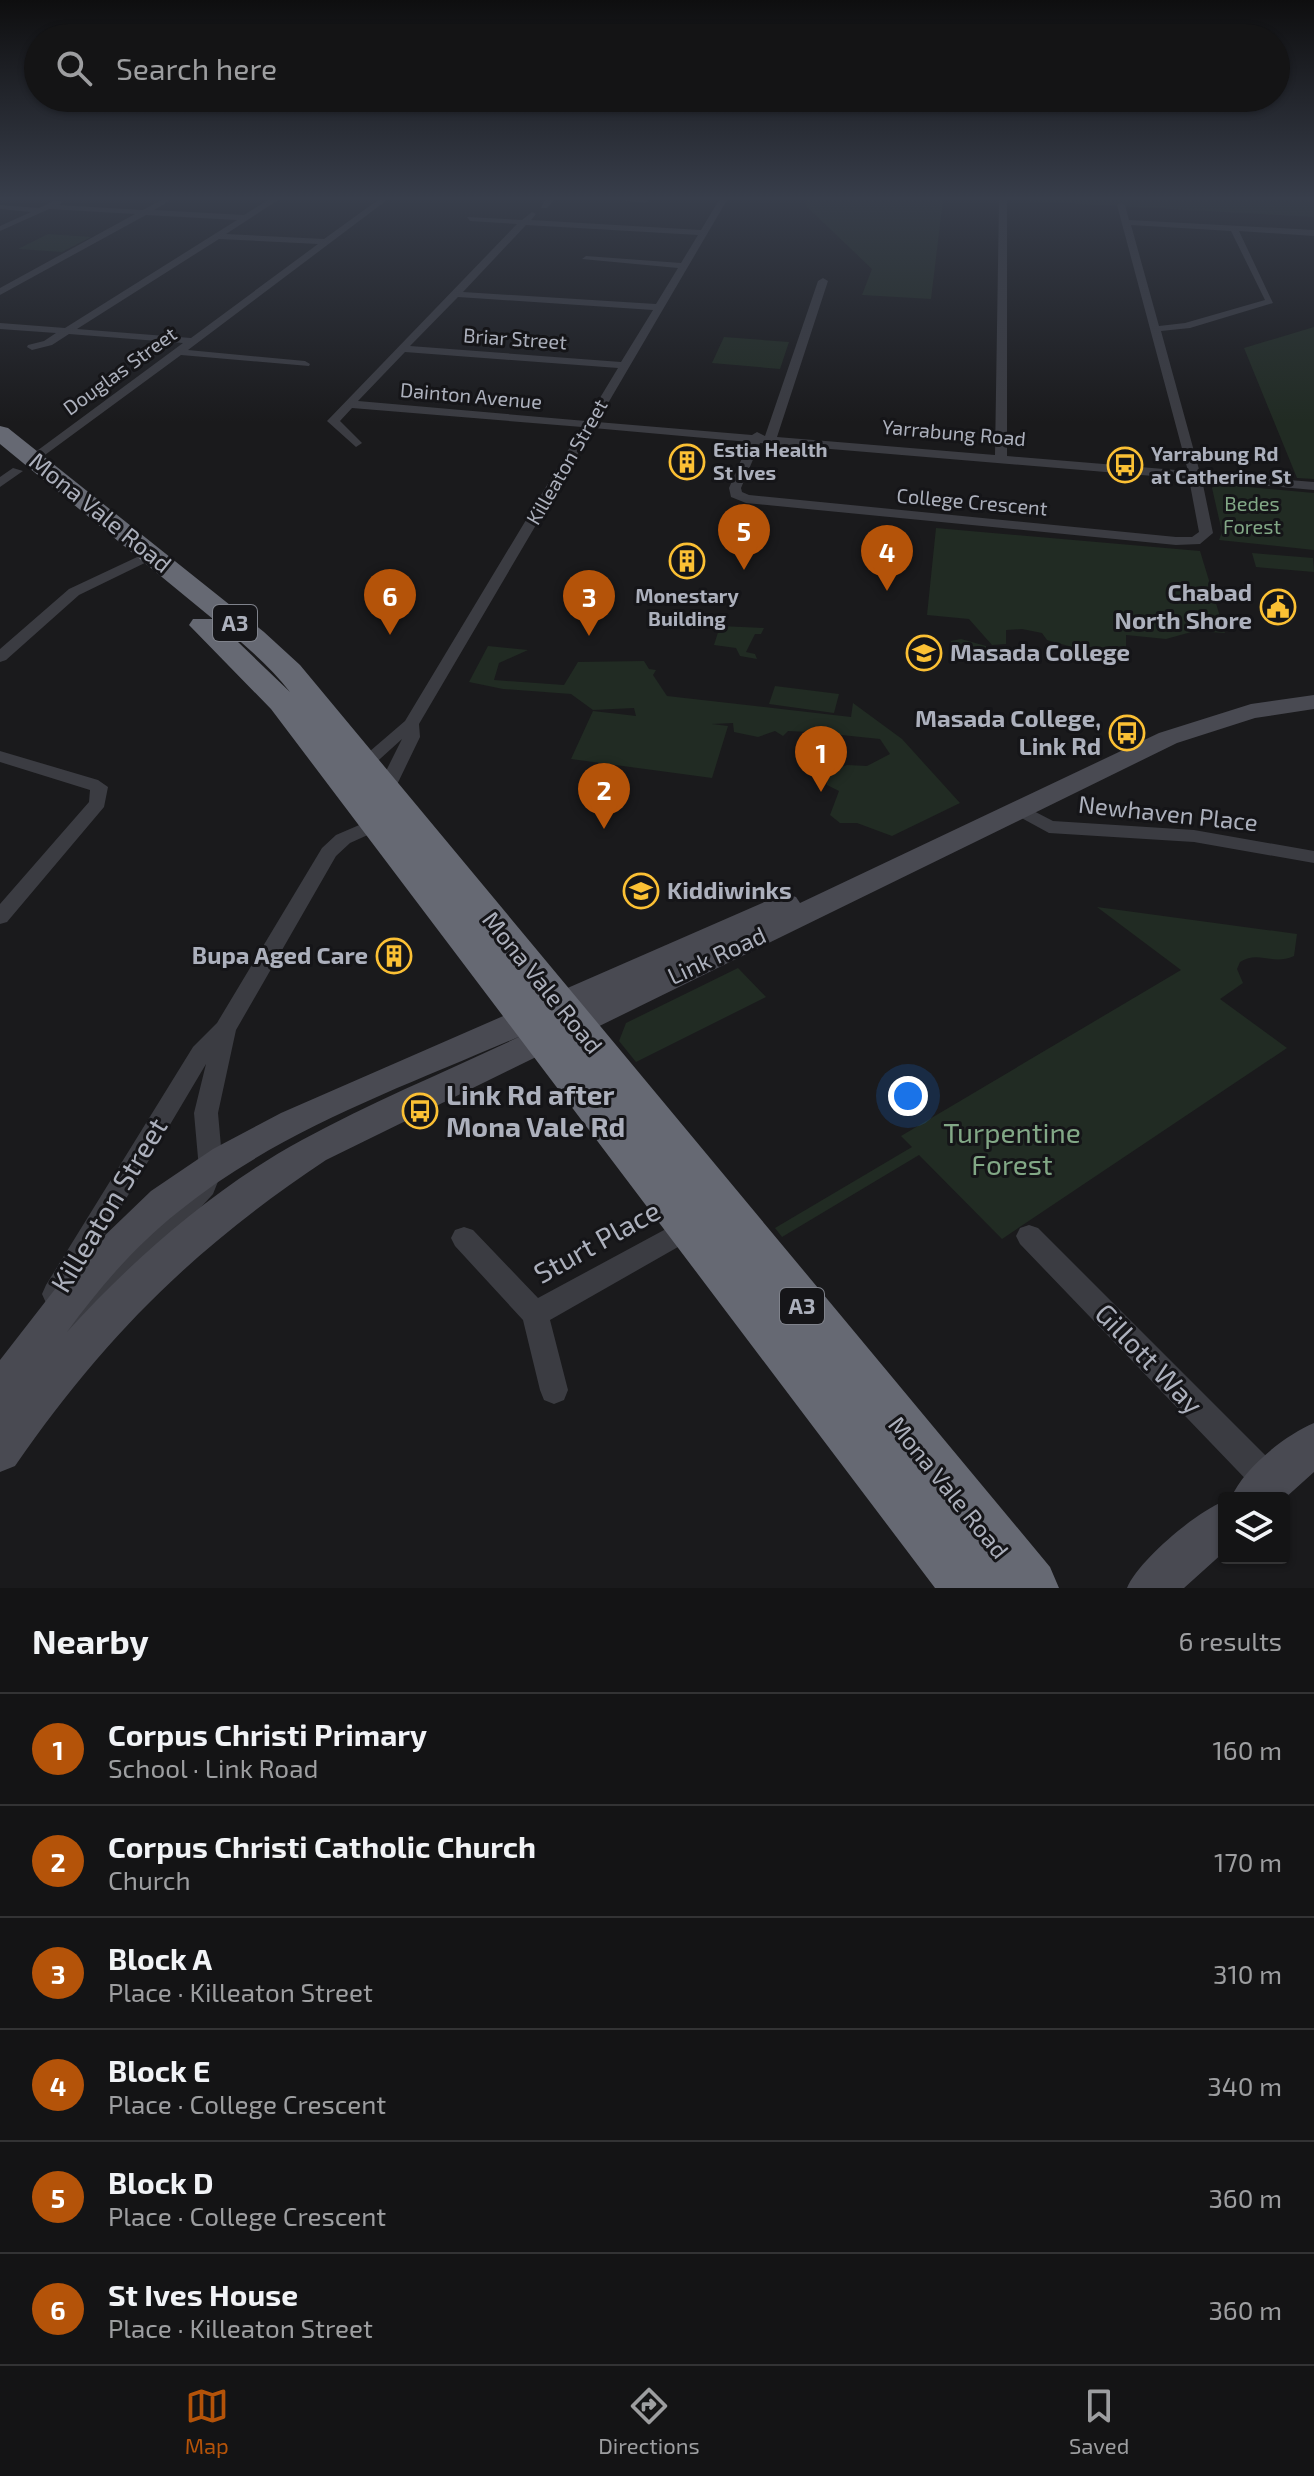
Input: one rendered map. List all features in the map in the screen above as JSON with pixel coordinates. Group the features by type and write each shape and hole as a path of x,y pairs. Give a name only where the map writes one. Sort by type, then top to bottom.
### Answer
{"highway":[{"name":"Mona Vale Road","path":"0,433 13,467 289,671 375,792 552,1022 1029,1588"},
{"name":"Mona Vale Road","path":"140,560 375,792"},
{"name":"Mona Vale Road","path":"552,1022 690,1227 972,1588"}],"main road":[{"name":"Link Road","path":"223,1210 314,1150 552,1022 1135,740 1220,711 1314,694"},
{"name":"Link Road","path":"211,1169 255,1143 352,1095 552,1022 1020,810 1168,738 1251,711 1314,702"},
{"name":"Killeaton Street","path":"0,1394 48,1323 107,1256 192,1180 211,1169"},
{"name":"Killeaton Street","path":"0,1449 48,1384 106,1315 155,1264 223,1210"},
{"path":"1261,1490 1314,1444"},
{"path":"1150,1588 1218,1528"}],"street":[{"path":"0,292 32,274"},
{"path":"32,347 48,343 157,274"},
{"name":"Douglas Street","path":"13,467 181,352 283,274"},
{"path":"356,443 333,421 475,274"},
{"name":"Killeaton Street","path":"375,792 382,751 395,733 411,724 677,274"},
{"path":"1001,457 1002,274"},
{"path":"1140,274 1195,475"},
{"path":"1155,329 1186,326 1270,301 1257,274"},
{"path":"764,437 823,281"},
{"path":"456,294 657,307"},
{"path":"0,326 195,341"},
{"name":"Briar Street","path":"403,349 624,365"},
{"path":"181,352 305,364"},
{"name":"Dainton Avenue","path":"349,404 589,423"},
{"name":"Yarrabung Road","path":"589,423 1314,486"},
{"name":"College Crescent","path":"764,437 735,488 736,494 746,499 1176,541 1195,541 1206,533 1195,475"},
{"path":"0,657 66,598 140,560"},
{"name":"Killeaton Street","path":"0,1386 201,1053 225,1029 329,852 343,839 411,737 411,724"},
{"path":"0,756 92,784 99,787 101,794 98,803 0,917"},
{"name":"Newhaven Place","path":"1020,810 1049,827 1194,836 1314,857"},
{"name":"Killeaton Street","path":"0,1449 29,1384 63,1335 196,1199 211,1169 206,1113 225,1029"},
{"name":"Sturt Place","path":"535,1314 690,1227"},
{"name":"Gillott Way","path":"1029,1236 1261,1490"},
{"name":"Sturt Place","path":"464,1238 535,1314 554,1390"}],"green space":[{"path":"870,274 934,274 931,299 862,295"},
{"path":"1314,327 1314,479 1297,478 1244,348"},
{"path":"724,337 789,342 780,369 712,363"},
{"name":"Bedes Forest","path":"1216,484 1314,493 1314,550 1219,540 1222,532 1212,488"},
{"path":"936,528 1200,551 1225,633 1195,631 1166,639 1126,635 1126,648 1072,647 1047,640 1042,633 1022,629 1006,630 1006,644 992,645 969,619 927,615"},
{"path":"1252,553 1313,558 1314,572 1256,567"},
{"path":"720,626 764,628 761,634 755,634 746,652 755,654 757,659 740,656 736,648 714,645"},
{"path":"961,639 986,646 987,657 969,662 949,656 951,641"},
{"path":"488,646 528,650 499,663 494,680 564,685 578,662 644,661 649,669 656,670 653,675 667,696 851,717 853,703 902,739 960,803 892,836 857,823 840,823 830,815 839,791 827,785 827,773 847,765 867,766 890,754 880,739 822,733 819,740 807,738 809,732 788,731 783,736 775,731 758,737 734,732 733,723 712,724 728,726 712,778 571,759 593,711 636,716 634,708 593,710 571,694 503,689 469,682"},
{"path":"775,686 839,694 834,713 769,704"},
{"name":"Turpentine Forest","path":"1097,907 1297,934 1294,956 1286,959 1253,957 1240,962 1237,969 1243,983 1220,999 1287,1048 1002,1239 919,1155 782,1237 775,1228 912,1147 901,1136 1181,970"},
{"path":"738,968 766,997 636,1062 619,1041 626,1023"}],"place":[{"name":"Estia Health St Ives","path":"687,462"},
{"name":"Yarrabung Rd at Catherine St","path":"1125,465"},
{"name":"Monestary Building","path":"687,561"},
{"name":"Block D","path":"744,570"},
{"name":"Block E","path":"887,591"},
{"name":"Chabad North Shore","path":"1278,607"},
{"name":"St Ives House","path":"390,635"},
{"name":"Block A","path":"589,636"},
{"name":"Masada College","path":"924,653"},
{"name":"Masada College, Link Rd","path":"1127,733"},
{"name":"Corpus Christi Primary","path":"821,792"},
{"name":"Corpus Christi Catholic Church","path":"604,829"},
{"name":"Kiddiwinks","path":"641,891"},
{"name":"Bupa Aged Care","path":"394,956"},
{"name":"Link Rd after Mona Vale Rd","path":"420,1111"}]}
